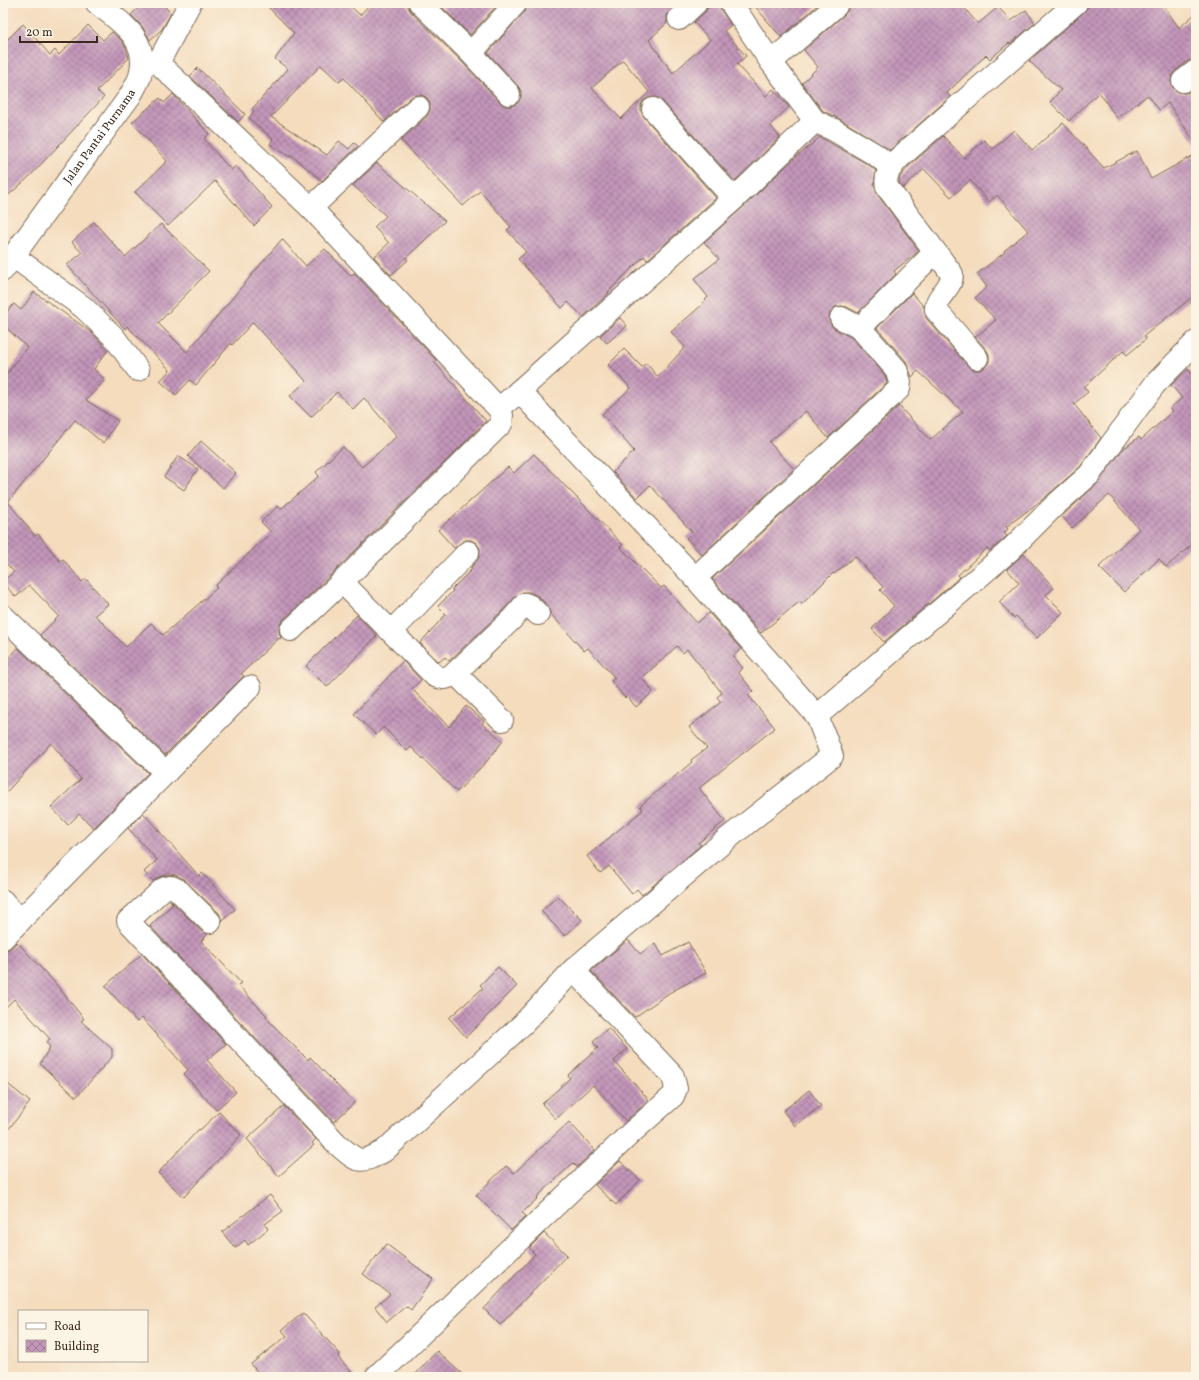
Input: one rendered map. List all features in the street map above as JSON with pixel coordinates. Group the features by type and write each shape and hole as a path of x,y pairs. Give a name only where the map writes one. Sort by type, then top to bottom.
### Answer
{"street":[{"name":"Jalan Pantai Purnama","path":"8,263 130,96 139,77 150,63 132,33 97,3"},
{"path":"190,3 150,63 312,208 499,409 502,415 501,424 342,582 291,630"},
{"path":"420,3 471,53 509,94"},
{"path":"471,53 516,3"},
{"path":"679,19 696,3"},
{"path":"731,3 771,62 815,121 834,130 876,155 891,167"},
{"path":"771,62 836,6"},
{"path":"977,358 936,310 936,305 952,281 952,274 887,187 886,178 891,167 1065,6"},
{"path":"312,208 418,107"},
{"path":"653,109 734,199"},
{"path":"499,409 734,199 815,121"},
{"path":"695,578 899,389 900,382 896,370 851,323 935,252"},
{"path":"8,263 83,307 114,337 138,370"},
{"path":"817,716 1010,551 1053,506 1089,475 1155,384 1196,342"},
{"path":"210,922 180,892 171,887 163,889 128,921 338,1144 350,1155 360,1161 369,1159 384,1151 523,1024 573,970 727,839 832,756 817,716 695,578 519,391"},
{"path":"392,631 468,552"},
{"path":"342,582 435,676 440,679 449,678 455,673 512,619 525,604 530,606 538,614"},
{"path":"3,616 166,773"},
{"path":"455,673 502,720"},
{"path":"3,938 250,687"},
{"path":"3,901 20,921"},
{"path":"376,1377 631,1133 673,1096 676,1089 673,1076 573,970"}],"building":[{"path":"143,3 161,3 171,13 162,29 150,40 142,26 131,15"},
{"path":"264,3 347,3 360,15 371,3 408,3 408,7 411,12 500,102 505,106 511,106 518,103 521,97 521,91 488,53 525,11 528,3 678,3 667,15 667,23 649,40 673,73 710,40 694,22 705,12 708,7 708,3 719,3 721,10 731,25 724,31 746,56 737,64 766,96 773,89 789,107 770,125 780,137 735,181 662,101 657,97 651,97 644,100 641,105 641,111 644,117 716,198 647,260 644,256 608,292 609,293 583,317 568,302 562,308 518,259 526,252 507,230 511,227 480,191 463,206 401,140 427,116 430,111 430,104 427,98 422,95 416,95 410,98 384,122 344,78 339,82 321,65 271,117 327,155 339,141 349,149 354,143 358,146 322,181 291,155 290,157 270,144 273,139 249,118 254,111 252,109 288,69 275,59 294,33","holes":["623,60 649,92 621,119 592,88"]},
{"path":"438,3 499,3 470,35"},
{"path":"746,3 820,3 781,37 754,5 750,8"},
{"path":"848,3 960,3 978,24 998,7 1011,21 1026,10 1035,23 990,59 986,55 947,93 950,97 890,150 840,119 823,111 802,83 818,67 804,50 844,15 848,10"},
{"path":"1088,3 1162,3 1179,28 1196,13 1196,59 1188,61 1175,71 1171,82 1173,88 1178,92 1189,92 1196,102 1196,144 1168,103 1159,110 1148,95 1117,118 1099,92 1069,121 1050,102 1061,90 1029,61 1084,12 1088,7"},
{"path":"23,24 50,55 55,50 59,55 88,25 103,40 112,32 122,41 129,58 97,91 104,97 29,177 3,200 3,44"},
{"path":"198,68 245,114 238,122 190,76"},
{"path":"173,94 209,134 204,139 231,170 236,166 272,207 254,226 215,181 168,226 135,192 167,161 132,122 160,98 164,103"},
{"path":"1063,123 1104,168 1137,151 1151,179 1196,154 1196,294 1144,336 1146,339 1127,355 1123,351 1084,387 1088,392 1074,404 1101,438 1080,467 1043,499 1006,527 1008,529 1004,533 1007,536 990,551 987,548 958,575 960,577 884,642 872,629 894,606 880,590 883,587 855,556 834,574 833,573 802,604 799,602 761,633 712,579 899,406 930,440 963,412 918,371 912,377 906,361 877,328 912,293 924,307 926,318 968,366 973,370 980,370 989,362 987,350 975,337 996,320 975,298 987,287 977,274 1005,252 1004,251 1028,231 997,195 989,202 970,180 951,197 924,169 903,188 899,182 900,177 908,167 943,136 964,158 984,140 993,149 1014,130 1032,150"},
{"path":"820,137 869,165 876,171 874,184 877,194 919,251 894,271 896,274 858,313 847,307 841,306 835,307 830,313 829,319 831,325 835,329 852,338 885,375 887,383 828,438 806,411 769,442 794,469 702,555 686,538 692,532 650,485 637,498 613,472 634,451 602,414 631,388 608,365 624,349 642,367 646,363 658,377 685,347 671,332 703,304 702,303 708,297 694,279 719,259 704,242 797,156"},
{"path":"377,163 445,221 406,258 408,260 391,275 374,257 389,243 374,227 386,216 353,185"},
{"path":"94,222 125,257 161,224 209,271 158,323 187,352 282,239 306,266 325,249 351,276 354,273 436,360 434,362 486,421 333,573 282,621 279,627 281,638 279,638 241,674 244,676 165,755 40,635 59,616 29,585 16,597 3,583 3,581 14,572 3,560 3,379 27,347 3,325 3,316 14,304 21,310 34,292 91,332 108,350 94,369 105,380 86,400 118,421 103,443 75,420 8,502 35,536 38,534 60,561 63,559 82,582 86,579 108,604 95,615 126,647 151,623 163,635 217,588 215,586 271,532 261,522 278,506 281,509 319,476 316,472 343,447 362,467 397,436 364,398 353,409 337,392 311,417 290,396 306,381 253,322 232,345 231,343 196,385 190,380 176,395 160,381 170,370 127,326 125,329 67,265 82,253 72,242"},
{"path":"620,318 627,326 607,343 600,336"},
{"path":"1188,369 1196,379 1196,541 1166,567 1159,559 1124,592 1099,567 1139,529 1109,495 1072,528 1062,516 1097,484 1122,450 1139,437 1141,440 1173,411 1170,408 1182,398 1171,385"},
{"path":"201,441 236,473 223,488 188,456"},
{"path":"534,454 623,545 620,547 661,588 664,586 697,623 709,613 741,649 733,656 743,668 738,672 753,691 748,695 775,728 699,788 725,821 698,843 701,845 642,895 637,889 632,894 609,866 600,873 587,856 643,810 640,806 692,762 691,760 707,748 689,727 721,702 717,697 722,693 687,649 683,653 677,646 642,678 653,692 636,707 627,696 625,698 611,681 615,678 588,648 584,651 550,613 547,605 539,597 530,592 523,592 516,596 449,661 445,657 439,662 420,643 446,614 438,606 472,569 471,567 480,555 480,548 471,540 465,540 454,548 438,530 508,467 514,473"},
{"path":"178,456 198,469 184,490 164,477"},
{"path":"1024,554 1054,588 1046,595 1063,612 1037,638 1016,616 1014,618 999,602 1019,583 1007,569"},
{"path":"357,615 377,636 327,687 306,666"},
{"path":"18,648 148,773 94,828 79,814 68,825 51,807 81,779 51,743 3,796 3,664"},
{"path":"403,661 421,680 412,689 449,727 466,706 484,721 482,724 503,741 486,762 457,792 411,747 407,751 383,727 376,735 354,714"},
{"path":"143,813 199,876 202,873 235,909 222,921 219,913 183,879 176,875 169,874 153,881 144,872 157,860 128,828"},
{"path":"558,896 582,920 565,936 541,911"},
{"path":"170,900 201,931 208,934 201,941 241,983 238,985 267,1016 266,1018 308,1060 310,1057 354,1103 334,1122 150,926 173,904"},
{"path":"628,940 640,954 655,943 663,956 688,942 706,973 669,993 635,1017 591,971"},
{"path":"17,942 55,983 84,1019 81,1021 112,1049 112,1057 76,1097 40,1064 50,1047 46,1042 50,1039 14,999 3,1010 3,950 7,950"},
{"path":"142,954 226,1044 207,1060 236,1092 216,1110 184,1074 188,1070 142,1018 137,1022 105,986"},
{"path":"498,967 517,986 466,1037 449,1018 483,988 480,985"},
{"path":"608,1028 627,1049 614,1061 649,1100 626,1121 593,1085 556,1119 542,1104 570,1078 568,1075 598,1048 593,1042"},
{"path":"3,1080 30,1102 3,1136"},
{"path":"809,1090 821,1106 795,1126 783,1111"},
{"path":"284,1106 316,1139 312,1143 314,1145 279,1176 247,1139"},
{"path":"219,1112 241,1135 184,1197 158,1173 199,1129 200,1130"},
{"path":"569,1122 595,1150 577,1167 573,1163 537,1197 538,1198 522,1213 526,1216 511,1230 476,1195 506,1166 514,1173"},
{"path":"620,1161 640,1180 616,1205 595,1185"},
{"path":"270,1195 283,1211 265,1224 268,1229 248,1245 245,1240 235,1248 222,1232"},
{"path":"544,1233 567,1255 500,1325 484,1309 535,1254 529,1248"},
{"path":"386,1244 433,1279 411,1310 406,1306 387,1322 375,1307 390,1294 363,1274"},
{"path":"303,1313 340,1354 338,1357 356,1377 261,1377 251,1364 287,1336 282,1330"},
{"path":"437,1351 465,1377 413,1377"}]}
